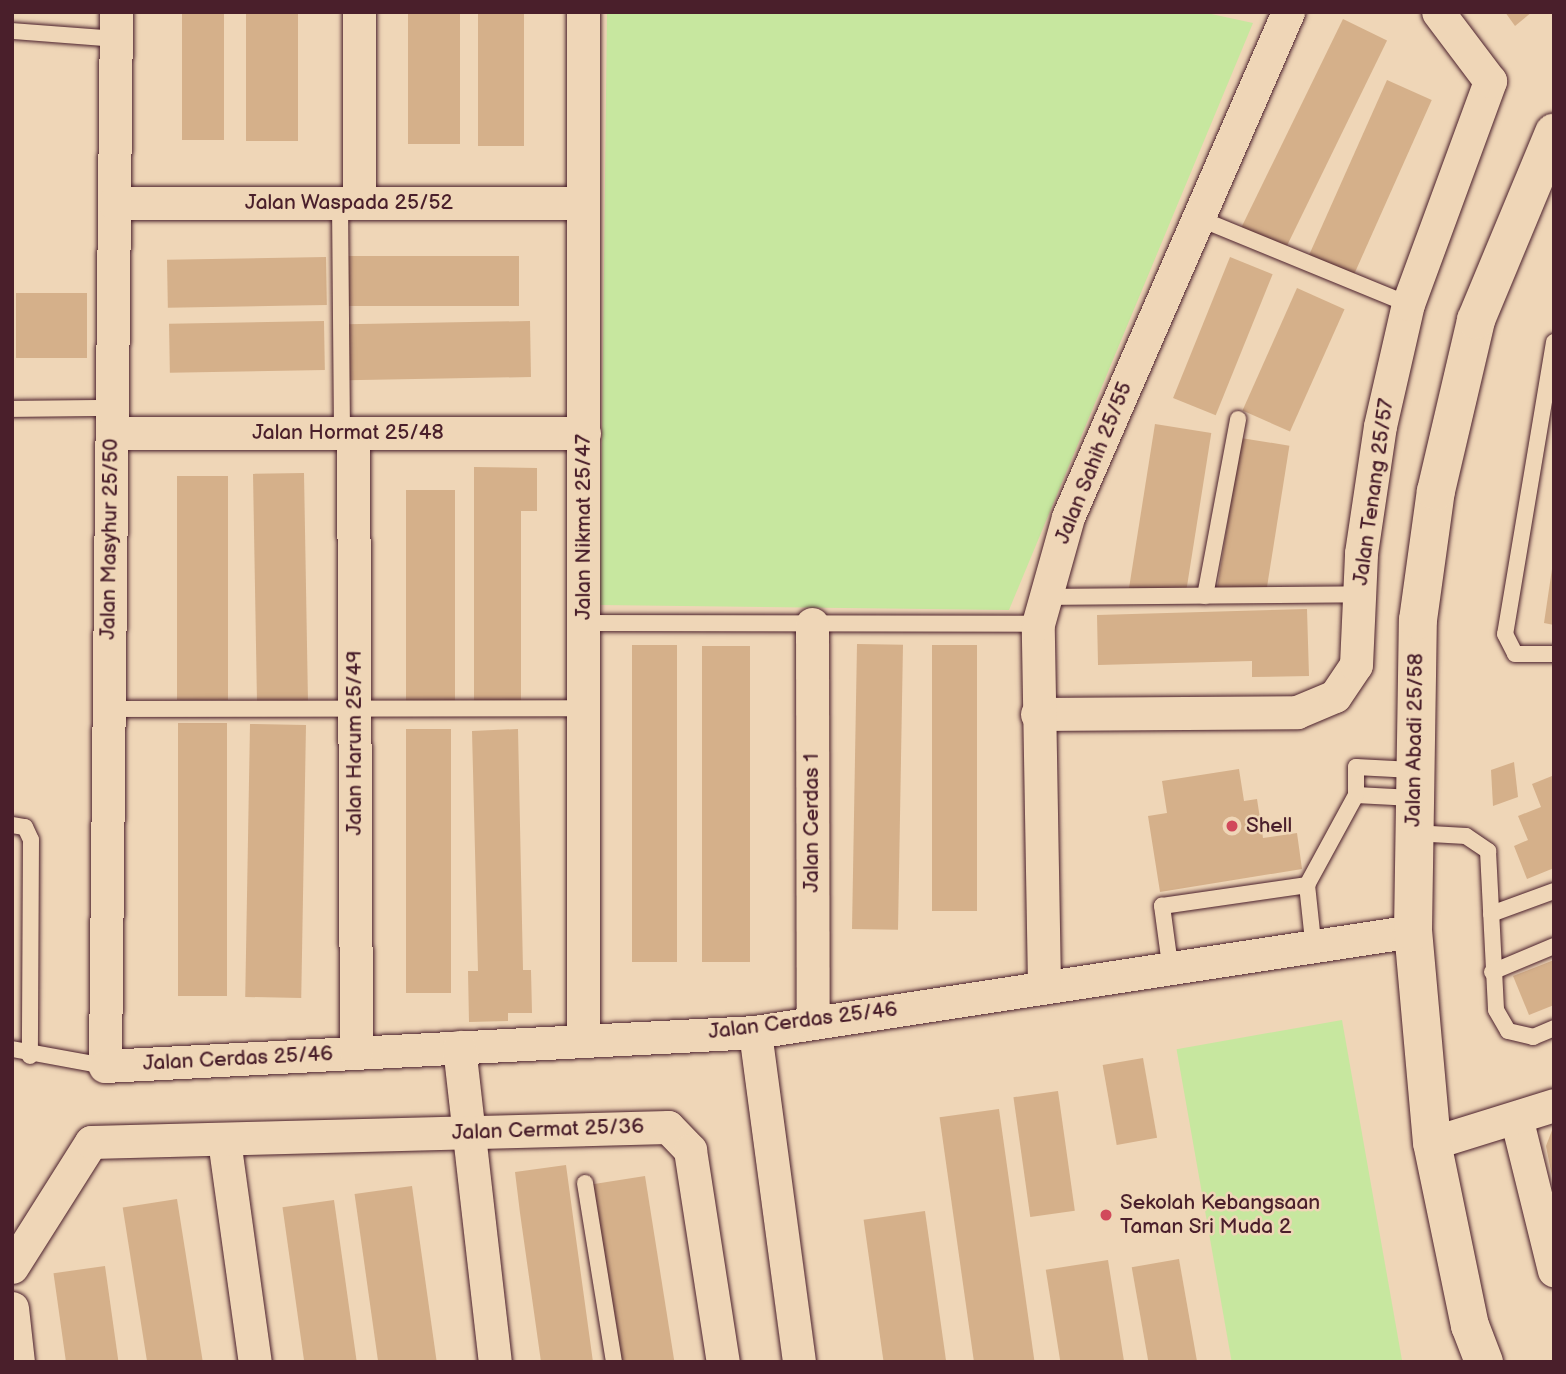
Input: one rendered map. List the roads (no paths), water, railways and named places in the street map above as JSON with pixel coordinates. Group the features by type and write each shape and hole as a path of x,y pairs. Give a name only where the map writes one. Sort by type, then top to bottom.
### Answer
{"street":[{"path":"350,203 359,12"},
{"name":"Jalan Nikmat 25/47","path":"583,12 583,1041"},
{"name":"Jalan Sahih 25/55","path":"1044,985 1037,714 1042,611 1068,517 1288,12"},
{"name":"Jalan Tenang 25/57","path":"1037,714 1297,712 1335,696 1356,665 1360,594 1380,426 1408,304 1490,81 1438,12"},
{"name":"Jalan Masyhur 25/50","path":"105,1066 116,26"},
{"name":"Jalan Abadi 25/58","path":"1485,1362 1470,1326 1432,1143 1413,931 1418,620 1436,491 1476,320 1554,133"},
{"name":"Jalan Waspada 25/52","path":"114,202 583,203"},
{"name":"Jalan Hormat 25/48","path":"112,420 347,433 584,433"},
{"name":"Jalan Harum 25/49","path":"347,433 355,708 356,1053"},
{"name":"Jalan Cerdas 1","path":"812,624 813,1022"},
{"name":"Jalan Cerdas 25/46","path":"105,1066 755,1032 1313,942 1413,931"},
{"path":"755,1032 799,1362"},
{"path":"459,1047 464,1132 495,1362"},
{"path":"1432,1143 1517,1121 1554,1105"},
{"path":"1517,1121 1554,1270"},
{"name":"Jalan Cermat 25/36","path":"12,1266 91,1142 668,1127 690,1150 723,1362"},
{"path":"224,1140 255,1362"},
{"path":"12,1308 18,1362"}],"lane":[{"path":"12,31 116,26"},
{"path":"347,433 350,203"},
{"path":"1198,218 1408,304"},
{"path":"1554,342 1505,634 1515,654 1554,654"},
{"path":"12,408 112,420"},
{"path":"1205,596 1238,419"},
{"path":"584,623 812,624 1042,611 1205,596 1360,594"},
{"path":"109,709 584,708"},
{"path":"1313,942 1307,885 1356,795 1356,768 1479,839 1488,851 1496,1010 1507,1031 1532,1037 1554,1028"},
{"path":"1356,795 1413,801"},
{"path":"12,825 24,827 31,840 30,1056"},
{"path":"1170,965 1162,906 1307,885"},
{"path":"1491,914 1554,891"},
{"path":"1492,972 1554,946"},
{"path":"12,1049 30,1056 105,1066"},
{"path":"585,1183 614,1362"}],"place":[{"name":"Shell","path":"1232,826"},
{"name":"Sekolah Kebangsaan Taman Sri Muda 2","path":"1106,1215"}]}
